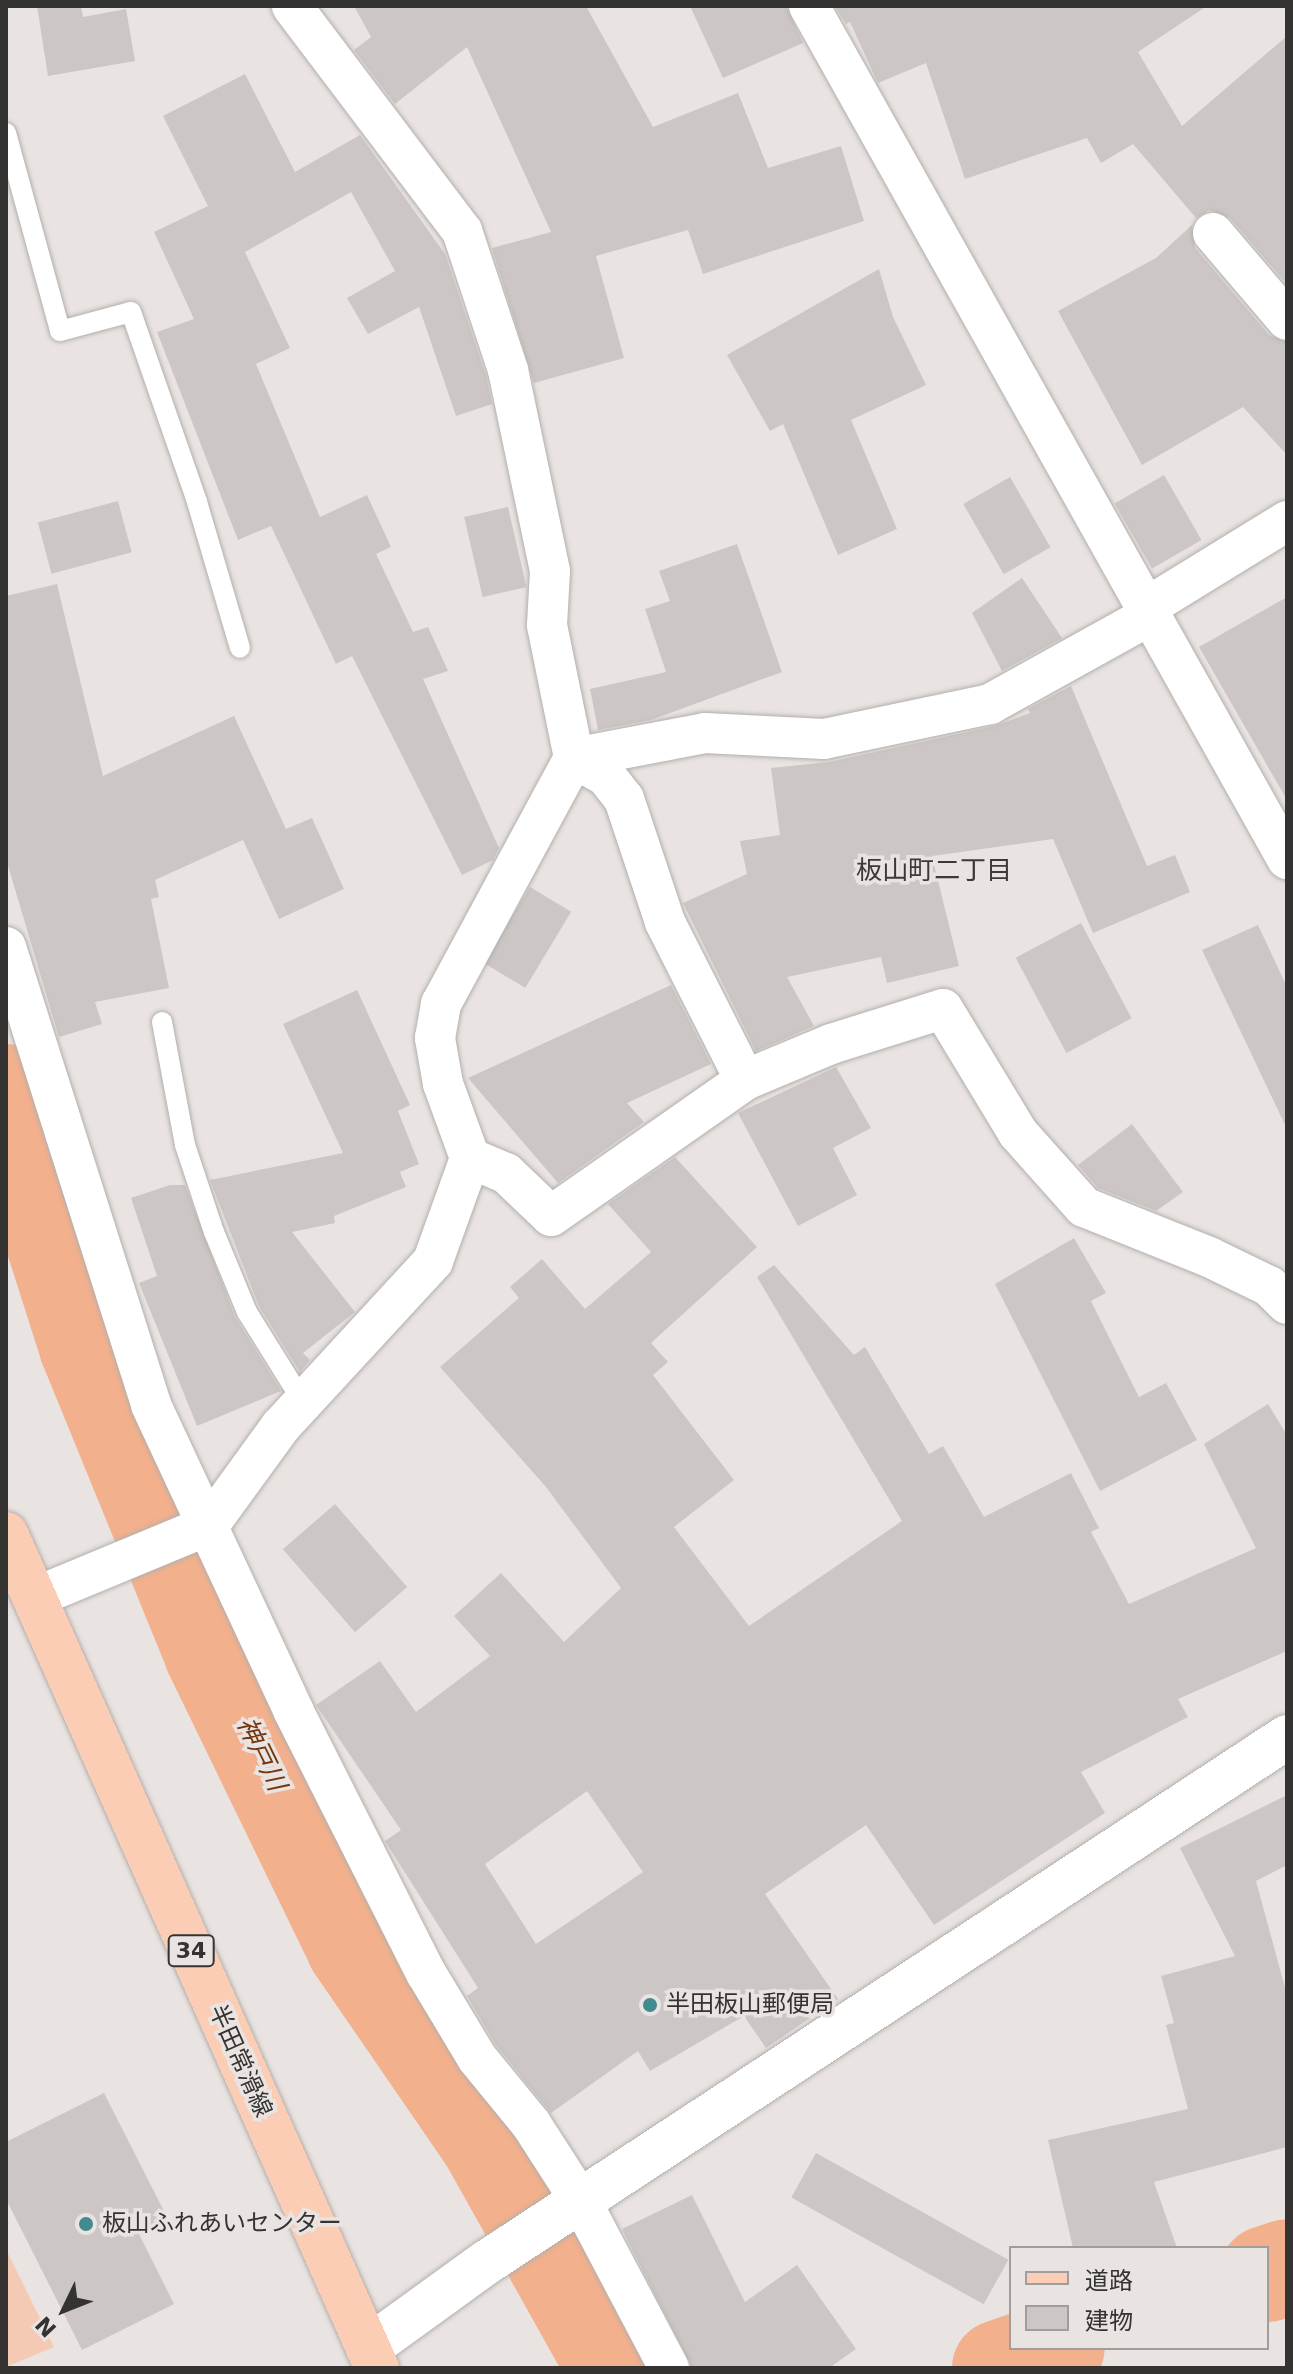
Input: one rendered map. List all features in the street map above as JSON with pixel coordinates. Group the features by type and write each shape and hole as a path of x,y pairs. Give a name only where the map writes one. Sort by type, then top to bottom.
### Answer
{"main road":[{"name":"半田常滑線","path":"6,1534 23,1594 364,2361"}],"street":[{"path":"23,1594 108,1567 203,1528 303,1402 433,1261 470,1158 443,1084 435,1038 441,1004 574,758 547,625 550,571 508,370 462,231 292,6"},
{"path":"809,6 1145,613 1287,859"},
{"path":"1213,233 1287,320"},
{"path":"574,758 705,733 824,739 990,704 1145,613 1287,521"},
{"path":"574,758 606,776 624,799 665,922 745,1080"},
{"path":"6,947 151,1405 203,1528 426,1973 477,2058 531,2124 669,2368"},
{"path":"470,1158 506,1173 551,1216 745,1080 831,1044 943,1009 1018,1133 1084,1207 1209,1257 1269,1286 1287,1304"},
{"path":"364,2361 487,2262 576,2207 1287,1737"}],"lane":[{"path":"6,133 60,331 131,312 197,502 240,648"},
{"path":"162,1022 185,1145 214,1232 247,1312 303,1402"}],"shaded area":[{"path":"6,2249 54,2347 6,2367"}],"building":[{"path":"37,6 81,6 83,17 126,9 135,61 48,76"},
{"path":"354,6 586,6 653,127 738,93 768,168 841,146 864,221 703,274 688,230 596,256 624,358 534,383 492,248 551,232 467,47 395,104 354,50 371,37"},
{"path":"690,6 786,6 803,43 723,78"},
{"path":"835,6 1207,6 1138,52 1182,126 1287,36 1287,284 1230,218 1210,210 1196,218 1133,144 1101,163 1087,138 965,179 926,63 878,83 850,22 846,24"},
{"path":"245,74 295,172 360,135 445,254 486,376 492,404 456,416 419,307 368,334 347,298 395,271 351,192 245,252 290,348 256,364 320,517 367,495 391,547 376,554 413,632 428,627 448,671 423,679 499,848 493,860 462,875 352,656 336,664 271,526 238,540 157,332 194,319 154,232 208,206 163,116"},
{"path":"1192,225 1195,248 1269,335 1287,342 1287,455 1243,407 1142,465 1058,311 1156,258"},
{"path":"879,269 893,317 926,385 851,420 897,529 838,555 783,424 770,431 727,355"},
{"path":"1164,475 1202,540 1152,568 1115,504"},
{"path":"1010,477 1050,547 1004,574 963,504"},
{"path":"118,501 132,552 52,574 38,522"},
{"path":"508,507 526,587 483,597 464,517"},
{"path":"737,544 782,672 651,720 598,730 590,689 666,672 645,609 670,601 659,571"},
{"path":"1022,578 1062,638 1002,671 972,613"},
{"path":"57,584 103,776 234,716 286,829 312,818 344,889 279,919 243,840 155,880 159,897 151,899 169,988 95,1002 102,1024 59,1037 6,859 6,596"},
{"path":"1287,597 1287,800 1199,647"},
{"path":"1071,686 1147,866 1175,855 1190,892 1093,933 1053,839 932,856 959,966 887,983 881,957 787,977 814,1026 756,1051 683,903 747,874 740,841 780,835 771,768 829,762 995,726 1030,713 1028,709"},
{"path":"530,887 571,912 525,988 484,963"},
{"path":"1081,923 1132,1018 1066,1053 1016,958"},
{"path":"1258,925 1287,987 1287,1129 1202,950"},
{"path":"671,985 711,1064 627,1103 644,1122 558,1183 468,1078"},
{"path":"357,990 410,1105 398,1111 419,1164 400,1172 406,1187 334,1216 335,1223 292,1232 355,1312 303,1353 310,1360 300,1372 259,1306 210,1180 343,1153 283,1024"},
{"path":"836,1067 871,1128 833,1148 857,1195 798,1226 738,1113"},
{"path":"1132,1124 1183,1192 1156,1211 1098,1188 1078,1165"},
{"path":"675,1157 757,1247 651,1343 668,1362 653,1375 734,1480 674,1527 749,1626 902,1521 757,1277 774,1265 854,1355 865,1347 929,1454 943,1446 984,1517 1071,1473 1099,1528 1091,1532 1129,1604 1256,1548 1204,1444 1268,1404 1287,1435 1287,1651 1178,1699 1188,1717 1081,1772 1105,1813 934,1925 866,1825 765,1894 838,1999 766,2048 744,2016 650,2071 638,2051 551,2113 496,2045 467,1996 478,1988 385,1841 401,1830 316,1705 380,1661 416,1712 490,1656 454,1616 501,1573 564,1642 621,1588 546,1487 440,1367 519,1298 510,1287 542,1259 585,1309 651,1252 608,1204","holes":["587,1791 643,1872 536,1944 485,1864"]},
{"path":"170,1185 185,1185 235,1317 281,1391 197,1426 139,1283 157,1276 131,1198"},
{"path":"1074,1238 1106,1293 1091,1301 1139,1397 1166,1383 1197,1440 1100,1491 995,1284"},
{"path":"335,1504 407,1587 355,1632 283,1549"},
{"path":"1287,1795 1287,1865 1256,1881 1287,1995 1287,2147 1154,2182 1176,2246 1073,2246 1048,2140 1188,2109 1166,2025 1174,2023 1161,1976 1235,1956 1180,1848"},
{"name":"板山ふれあいセンター","path":"104,2093 167,2217 138,2232 174,2304 82,2350 6,2199 6,2142"},
{"path":"816,2153 1008,2260 984,2304 791,2198"},
{"path":"692,2195 745,2302 797,2265 856,2349 829,2368 692,2368 622,2229"}],"waterway":[{"name":"神戸川","path":"6,1092 87,1346 212,1653 354,1946 488,2141 615,2368"},
{"path":"1269,2273 1287,2267"},
{"path":"1000,2368 1051,2350"}],"place":[{"name":"半田板山郵便局","path":"650,2005"},
{"name":"板山ふれあいセンター","path":"86,2224"}],"district":[{"name":"板山町二丁目","path":"934,871"}]}
